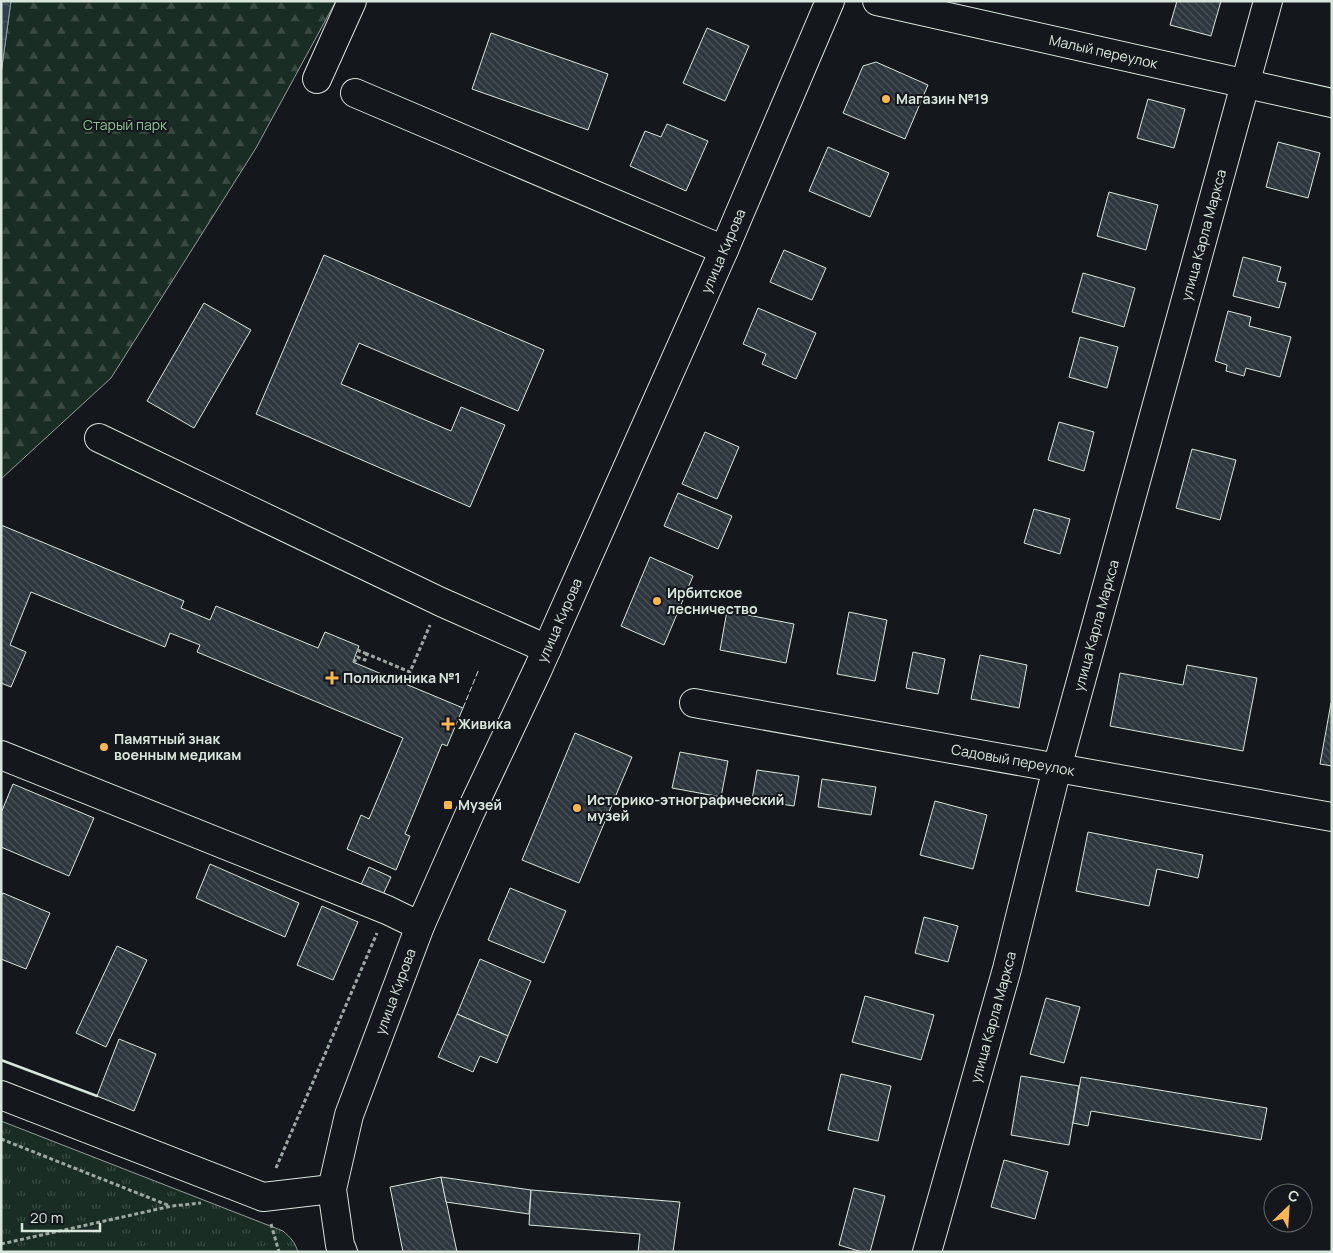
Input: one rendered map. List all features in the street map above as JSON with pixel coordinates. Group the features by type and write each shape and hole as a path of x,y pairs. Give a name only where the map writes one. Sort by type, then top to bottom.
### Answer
{"street":[{"path":"317,79 352,1"},
{"name":"улица Кирова","path":"342,1252 332,1189 349,1116 420,926 470,813 538,669 724,250 830,1"},
{"name":"Малый переулок","path":"877,1 1332,103"},
{"name":"улица Карла Маркса","path":"927,1252 1007,969 1057,768 1268,1"},
{"path":"355,93 724,250"},
{"path":"98,438 441,602 546,649"},
{"name":"Садовый переулок","path":"694,703 1332,817"},
{"path":"1,755 388,910 420,926"},
{"path":"1,1095 263,1197 332,1189"}],"path":[{"path":"358,650 410,672 441,602"},
{"path":"354,663 357,657 365,660 367,654"},
{"path":"279,1252 263,1197 388,910"},
{"path":"1,1139 172,1206"},
{"path":"1,1244 172,1206 208,1203"}],"green space":[{"name":"Старый парк","path":"11,1 336,1 256,148 111,378 1,479 1,74"},
{"path":"1,1121 283,1231 292,1240 298,1252 1,1252"}],"water":[{"path":"1,1 11,1 1,74"}],"building":[{"path":"1177,1 1221,1 1211,36 1170,25"},
{"path":"707,28 749,46 725,101 683,83"},
{"path":"491,33 608,74 588,130 472,89"},
{"path":"876,62 928,85 905,139 843,113 863,66"},
{"path":"1148,99 1185,109 1174,148 1137,138"},
{"path":"667,124 708,141 686,191 630,166 645,131 661,137"},
{"path":"1278,142 1320,153 1308,198 1266,187"},
{"path":"828,147 889,173 870,217 809,191"},
{"path":"1109,192 1158,205 1146,250 1097,236"},
{"path":"784,250 826,268 812,300 770,282"},
{"path":"324,255 544,350 518,411 359,343 341,384 451,431 461,407 505,425 470,507 256,414"},
{"path":"1243,257 1281,267 1277,281 1286,283 1279,308 1233,296"},
{"path":"1083,273 1135,288 1124,327 1072,312"},
{"path":"204,303 251,330 194,428 147,401"},
{"path":"758,308 816,333 796,379 762,364 766,354 743,344"},
{"path":"1228,311 1251,317 1249,326 1291,337 1280,377 1246,368 1244,376 1226,371 1227,365 1215,361"},
{"path":"1080,337 1118,347 1107,388 1069,377"},
{"path":"1059,422 1094,432 1084,471 1048,460"},
{"path":"705,432 739,447 717,499 682,484"},
{"path":"1192,449 1236,460 1220,520 1176,508"},
{"path":"678,493 732,516 718,549 664,526"},
{"path":"1034,509 1070,519 1060,554 1024,543"},
{"path":"1,525 184,601 181,608 210,620 216,606 318,648 325,632 359,646 353,662 463,708 447,746 442,744 405,834 410,836 396,870 347,849 361,815 369,819 403,738 197,652 200,645 170,633 165,647 31,592 10,645 26,652 11,687 1,683"},
{"path":"650,557 693,576 664,645 621,626"},
{"path":"727,611 794,624 786,663 720,650"},
{"path":"849,612 887,620 875,681 837,674"},
{"path":"913,652 945,659 938,694 906,688"},
{"path":"980,655 1027,665 1019,708 971,699"},
{"path":"1187,665 1257,678 1243,751 1110,726 1120,673 1183,685"},
{"path":"1332,703 1332,766 1320,764"},
{"path":"575,733 632,757 579,883 522,860"},
{"path":"680,752 728,761 721,797 672,788"},
{"path":"757,770 799,776 794,806 752,800"},
{"path":"822,779 876,787 871,815 818,807"},
{"path":"13,784 94,818 69,876 1,847 1,813"},
{"path":"935,801 987,815 973,869 920,855"},
{"path":"1088,832 1203,855 1198,878 1157,869 1149,906 1076,891"},
{"path":"210,864 299,903 285,937 196,898"},
{"path":"369,867 391,877 381,899 359,889"},
{"path":"510,888 566,911 544,963 488,940"},
{"path":"3,893 50,913 26,969 1,959 1,896"},
{"path":"322,906 358,922 333,980 297,965"},
{"path":"924,917 958,926 948,962 915,953"},
{"path":"117,946 147,960 106,1047 76,1033"},
{"path":"480,959 531,981 508,1036 457,1014"},
{"path":"865,996 934,1015 921,1060 852,1042"},
{"path":"1046,998 1080,1007 1064,1063 1030,1054"},
{"path":"457,1014 508,1036 497,1063 480,1056 473,1072 438,1057"},
{"path":"119,1039 156,1054 134,1111 97,1096"},
{"path":"841,1074 891,1086 878,1141 828,1130"},
{"path":"1021,1076 1079,1086 1069,1145 1011,1135"},
{"path":"1081,1077 1267,1108 1261,1140 1091,1111 1088,1126 1073,1123"},
{"path":"1004,1160 1048,1172 1035,1219 991,1207"},
{"path":"441,1177 457,1252 403,1252 390,1187"},
{"path":"441,1177 531,1190 529,1214 446,1202"},
{"path":"854,1188 885,1196 870,1252 862,1252 839,1245"},
{"path":"531,1190 680,1202 673,1252 638,1252 640,1234 529,1225"}],"fence":[{"path":"463,708 479,669"}],"wall":[{"path":"1,1060 97,1096"}],"place":[{"name":"Магазин №19","path":"886,99"},
{"name":"Ирбитское лесничество","path":"657,601"},
{"name":"Поликлиника №1","path":"332,678"},
{"name":"Живика","path":"448,724"},
{"name":"Памятный знак военным медикам","path":"104,747"},
{"name":"Музей","path":"448,805"},
{"name":"Историко-этнографический музей","path":"577,808"}]}
